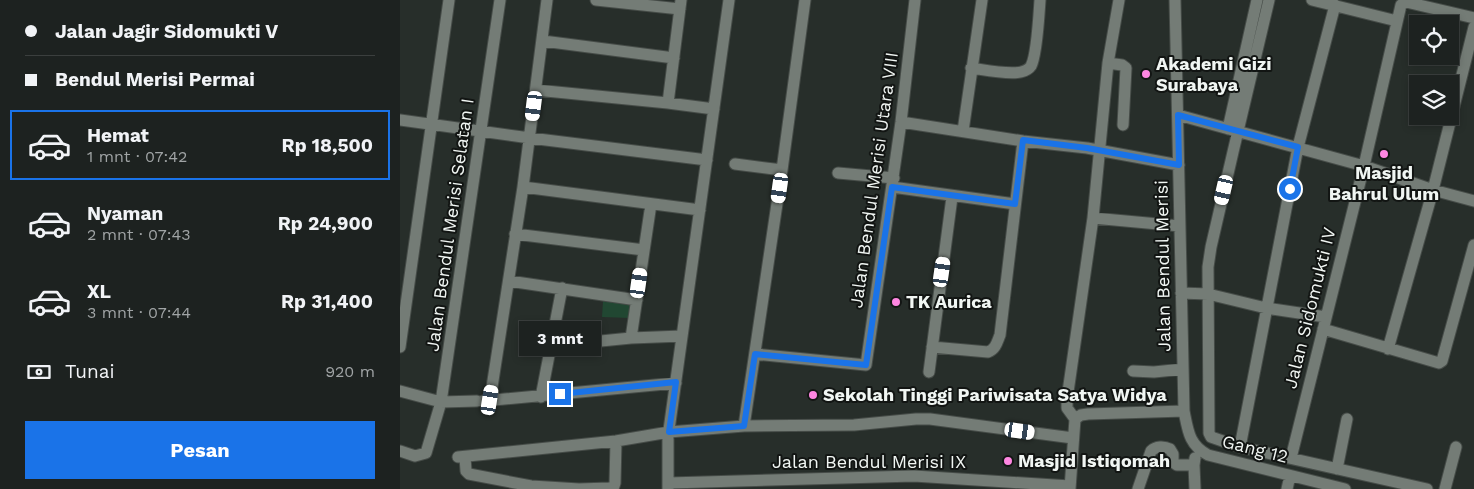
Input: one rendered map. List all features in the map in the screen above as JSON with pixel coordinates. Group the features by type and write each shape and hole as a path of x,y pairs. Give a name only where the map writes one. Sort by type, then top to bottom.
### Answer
{"street":[{"path":"400,347 449,0"},
{"name":"Jalan Bendul Merisi Selatan I","path":"400,451 415,456 426,453 441,402 500,0"},
{"path":"483,401 508,281 530,138 547,0"},
{"path":"597,0 681,4 668,103"},
{"path":"668,486 668,439 729,0"},
{"path":"744,426 805,0"},
{"name":"Jalan Bendul Merisi Utara VIII","path":"755,354 866,365 893,183 915,0"},
{"path":"963,131 982,0"},
{"path":"971,68 1014,72 1027,70 1034,55 1040,0"},
{"path":"1070,488 1075,419 1067,408 1066,399 1093,218 1108,63 1119,0"},
{"name":"Jalan Bendul Merisi","path":"1175,0 1184,411"},
{"path":"1257,0 1204,294 1209,433 1211,436 1240,448 1427,489"},
{"path":"1233,130 1269,0"},
{"path":"1312,0 1397,21"},
{"name":"Jalan Sidomukti IV","path":"1291,458 1364,166 1401,5 1406,2 1474,18"},
{"path":"1240,448 1298,147 1335,5"},
{"path":"1388,349 1433,190 1474,27"},
{"path":"543,41 674,58"},
{"path":"1108,63 1122,65 1126,68 1123,125"},
{"path":"536,90 714,109"},
{"path":"1178,115 1364,166 1433,190 1474,201"},
{"path":"400,120 707,160"},
{"path":"901,122 1100,150 1179,165"},
{"path":"932,347 988,352 993,350 997,344 1000,335 1023,140"},
{"path":"735,164 782,170"},
{"path":"838,173 893,183 952,197 1015,204"},
{"path":"523,187 700,210"},
{"path":"929,372 952,197"},
{"path":"631,338 651,204"},
{"path":"1093,218 1180,226"},
{"path":"515,234 644,250"},
{"path":"1323,329 1440,363 1474,244"},
{"path":"508,281 637,300"},
{"path":"541,397 562,288"},
{"path":"1182,293 1204,294 1266,308 1326,317"},
{"path":"550,346 631,338 682,336"},
{"path":"1133,371 1154,372 1183,369"},
{"path":"400,391 441,402 483,401 541,397 676,382"},
{"path":"1075,419 1081,415 1088,414 1184,411"},
{"name":"Gang 12","path":"1184,411 1188,429 1198,449 1208,455 1345,489"},
{"path":"616,441 615,483 612,488 579,489 531,486 468,474 463,461 616,441 668,439 744,426 854,425 916,418 1073,438"},
{"path":"1324,484 1332,468 1347,419"},
{"path":"1445,489 1456,447"},
{"path":"1138,489 1153,448 1170,449 1173,454 1173,462 1177,465 1194,465"},
{"path":"1195,489 1194,465 1198,449"},
{"name":"Jalan Bendul Merisi IX","path":"668,486 914,476 1070,488"},
{"path":"1287,489 1290,476"},
{"path":"852,489 853,477"}],"green space":[{"path":"603,301 631,302 630,318 602,317"}],"place":[{"name":"Akademi Gizi Surabaya","path":"1146,74"},
{"name":"Masjid Bahrul Ulum","path":"1384,154"},
{"name":"TK Aurica","path":"896,302"},
{"name":"Sekolah Tinggi Pariwisata Satya Widya","path":"813,395"},
{"name":"Masjid Istiqomah","path":"1008,461"}],"route":[{"path":"560,394 676,382 669,432 744,426 755,354 866,365 892,187 952,197 1015,204 1023,140 1087,148 1179,165 1178,115 1298,147 1290,189"}]}
